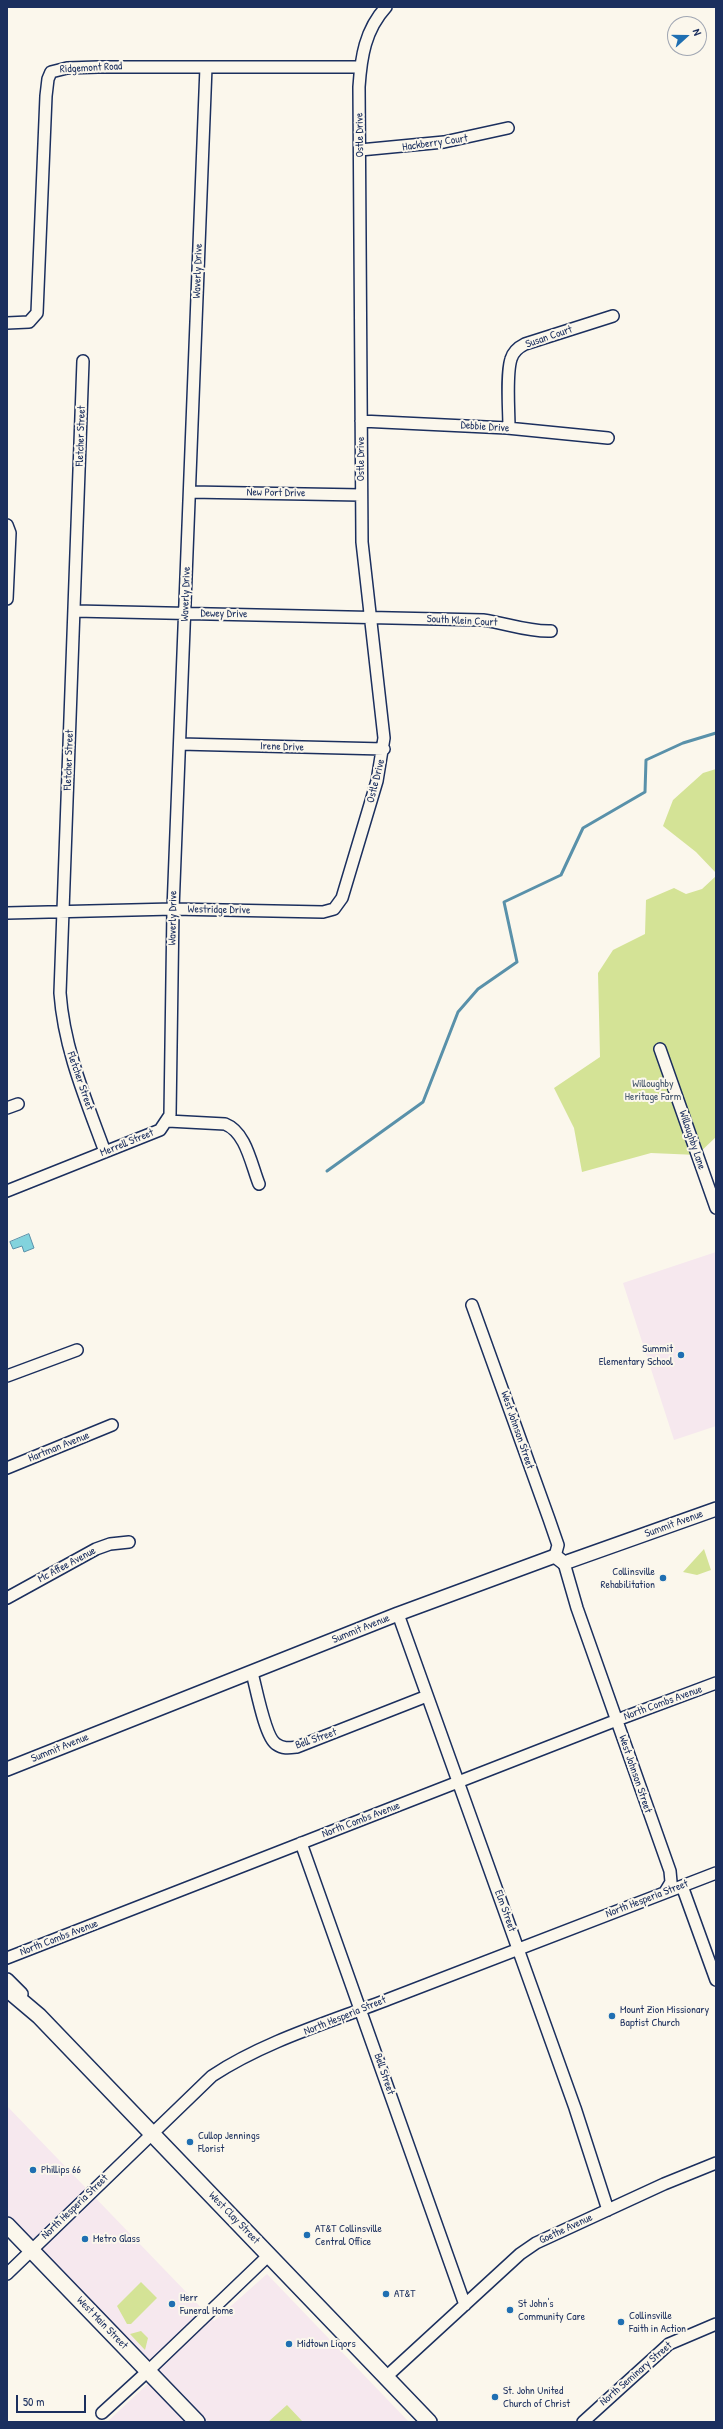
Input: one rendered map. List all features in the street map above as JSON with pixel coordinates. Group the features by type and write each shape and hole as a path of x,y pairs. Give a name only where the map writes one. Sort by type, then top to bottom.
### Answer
{"main road":[{"name":"West Clay Street","path":"7,1989 39,2016 429,2422"},
{"name":"West Main Street","path":"7,2225 197,2422"}],"street":[{"name":"Ostle Drive","path":"334,909 342,898 377,781 384,749 383,712 362,542 360,67 371,26 386,7"},
{"name":"Ridgemont Road","path":"7,323 29,322 37,314 46,96 49,75 59,69 98,67 360,67"},
{"name":"Waverly Drive","path":"168,1121 170,1114 173,909 206,67"},
{"name":"Hackberry Court","path":"360,150 444,142 508,128"},
{"name":"Susan Court","path":"509,428 510,369 511,359 514,352 525,344 613,316"},
{"name":"Fletcher Street","path":"83,361 60,993 66,1037 105,1152"},
{"name":"Debbie Drive","path":"361,421 509,428 608,438"},
{"name":"New Port Drive","path":"190,492 361,495"},
{"path":"7,524 10,533 7,599"},
{"name":"Dewey Drive","path":"75,611 372,617"},
{"name":"South Klein Court","path":"372,617 483,620 505,623 536,632 551,631"},
{"name":"Irene Drive","path":"180,744 384,749"},
{"name":"Westridge Drive","path":"7,913 173,909 311,912 330,911 334,909"},
{"name":"Willoughby Lane","path":"660,1049 716,1208"},
{"path":"7,1108 18,1104"},
{"path":"168,1121 225,1124 232,1127 241,1136 259,1184"},
{"name":"Merrell Street","path":"7,1190 160,1130 168,1121"},
{"name":"West Johnson Street","path":"472,1305 558,1545 560,1560 670,1871 671,1882 665,1892"},
{"path":"7,1376 77,1350"},
{"name":"Hartman Avenue","path":"7,1468 112,1425"},
{"name":"Summit Avenue","path":"8,1765 252,1672 398,1614 716,1508"},
{"name":"Mc Affee Avenue","path":"7,1598 96,1549 110,1544 129,1542"},
{"name":"Elm Street","path":"398,1614 576,2108 608,2210"},
{"name":"Bell Street","path":"252,1672 268,1729 274,1743 285,1748 297,1747 427,1696"},
{"name":"North Combs Avenue","path":"7,1958 617,1720 716,1683"},
{"name":"Bell Street","path":"301,1843 465,2305"},
{"name":"North Hesperia Street","path":"7,2274 212,2076 230,2064 249,2054 716,1873"},
{"path":"682,1886 716,1980"},
{"name":"West Clay Street","path":"7,1980 31,2004 39,2016"},
{"name":"Goethe Avenue","path":"386,2377 520,2254 536,2243 608,2210 716,2164"},
{"path":"102,2413 269,2255"},
{"name":"North Seminary Street","path":"583,2422 669,2344 716,2324"}],"shaded area":[{"name":"Summit Elementary School","path":"716,1252 716,1426 674,1440 623,1283"},
{"path":"7,2106 214,2321 267,2274 409,2422 107,2422 154,2378 7,2225"}],"green space":[{"path":"716,769 716,873 696,852 663,826 673,800 703,773"},
{"name":"Willoughby Heritage Farm","path":"716,876 716,1137 697,1155 651,1153 582,1172 574,1128 554,1088 600,1057 598,973 613,950 645,934 646,900 674,888 686,894 702,889"},
{"path":"704,1549 711,1570 697,1575 683,1572"},
{"path":"141,2282 157,2298 131,2324 127,2324 117,2306"},
{"path":"141,2331 148,2338 145,2350 130,2334"},
{"path":"287,2405 303,2422 268,2422"}],"water":[{"path":"29,1234 34,1248 24,1252 22,1246 13,1249 10,1242"}],"waterway":[{"path":"327,1171 423,1102 458,1012 478,989 517,962 504,902 561,875 583,828 645,792 646,760 683,743 716,733"}],"place":[{"name":"Summit Elementary School","path":"681,1355"},
{"name":"Collinsville Rehabilitation","path":"663,1578"},
{"name":"Mount Zion Missionary Baptist Church","path":"612,2016"},
{"name":"Cullop Jennings Florist","path":"190,2142"},
{"name":"Phillips 66","path":"33,2170"},
{"name":"AT&T Collinsville Central Office","path":"307,2235"},
{"name":"Metro Glass","path":"85,2239"},
{"name":"AT&T","path":"386,2294"},
{"name":"Herr Funeral Home","path":"172,2304"},
{"name":"St John's Community Care","path":"510,2310"},
{"name":"Collinsville Faith in Action","path":"621,2322"},
{"name":"Midtown Liqors","path":"289,2344"},
{"name":"St. John United Church of Christ","path":"495,2397"}]}
